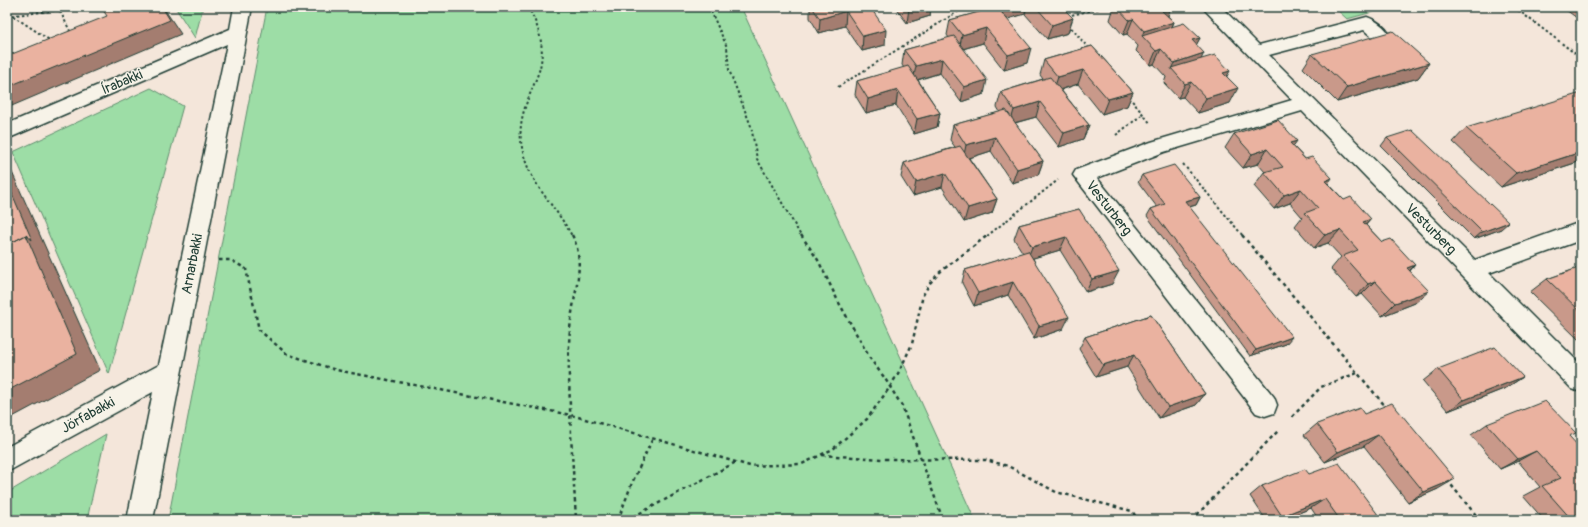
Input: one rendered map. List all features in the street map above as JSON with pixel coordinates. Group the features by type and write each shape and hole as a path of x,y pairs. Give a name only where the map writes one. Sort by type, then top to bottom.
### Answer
{"street":[{"name":"Arnarbakki","path":"140,520 243,7"},
{"name":"Vesturberg","path":"1211,7 1581,381"},
{"path":"1255,52 1367,22 1381,35"},
{"name":"Írabakki","path":"7,132 238,32"},
{"name":"Vesturberg","path":"1265,405 1083,175 1158,147 1306,103"},
{"path":"1472,270 1581,232"},
{"name":"Jörfabakki","path":"7,460 170,371"}],"path":[{"path":"58,7 73,35"},
{"path":"528,7 540,37 542,58 539,70 523,107 520,134 522,148 526,164 534,180 544,196 566,223 574,238 578,254 579,271 572,316 568,364 576,520"},
{"path":"709,7 727,48 729,70 751,126 756,159 798,231 818,260 838,301 871,360 902,406 943,520"},
{"path":"838,87 964,7"},
{"path":"1062,17 1106,7"},
{"path":"1514,7 1581,58"},
{"path":"7,16 60,10"},
{"path":"13,16 53,43 47,46"},
{"path":"1068,23 1093,54"},
{"path":"1128,96 1152,124"},
{"path":"1113,137 1143,114"},
{"path":"1181,161 1388,410"},
{"path":"218,260 231,260 246,269 259,330 288,354 336,370 570,415 750,466 802,464 822,455 848,437 867,419 890,387 912,344 923,295 930,283 940,272 1059,179"},
{"path":"1288,421 1321,387 1357,373"},
{"path":"1192,520 1282,427"},
{"path":"618,520 632,483 653,438"},
{"path":"822,455 884,459 986,460 1008,466 1056,492 1132,511 1138,520"},
{"path":"627,520 736,462"},
{"path":"1444,477 1480,520"}],"green space":[{"path":"175,7 203,7 195,38"},
{"path":"267,7 741,7 975,520 168,520"},
{"path":"1334,7 1391,7 1347,19"},
{"path":"151,88 183,106 109,374 13,152"},
{"path":"106,434 87,520 7,520 7,493"}],"building":[{"path":"101,7 162,7 170,20 7,87 7,56 107,16"},
{"path":"812,7 870,7 886,30 863,36 846,11 820,19"},
{"path":"997,7 1031,48 1008,55 986,28 962,35 950,20"},
{"path":"1036,7 1062,7 1073,18 1052,25"},
{"path":"1117,7 1170,7 1171,8 1162,11 1174,22 1144,31 1133,19 1129,20"},
{"path":"1184,23 1200,38 1192,40 1204,53 1174,63 1161,49 1156,51 1142,36"},
{"path":"1393,31 1429,63 1347,87 1312,54"},
{"path":"954,36 987,80 964,87 942,59 916,66 904,50"},
{"path":"1092,46 1133,92 1108,99 1083,70 1058,77 1044,60"},
{"path":"1215,55 1230,71 1223,73 1238,88 1206,98 1191,82 1185,84 1171,68"},
{"path":"908,66 940,113 917,119 898,90 868,99 857,81"},
{"path":"1050,77 1089,125 1064,133 1040,102 1014,110 1001,92"},
{"path":"1581,93 1581,152 1516,173 1466,128"},
{"path":"1006,110 1043,161 1017,169 995,137 966,145 953,125"},
{"path":"1278,120 1297,141 1290,143 1305,159 1312,157 1332,178 1325,181 1344,200 1351,197 1371,219 1363,222 1382,242 1391,239 1415,265 1407,268 1429,291 1395,303 1375,281 1368,284 1343,256 1358,250 1340,230 1325,235 1305,213 1318,208 1301,189 1284,195 1264,172 1283,167 1267,149 1252,154 1234,134"},
{"path":"1412,130 1509,222 1482,232 1387,138"},
{"path":"960,146 997,199 968,208 945,173 916,182 904,163"},
{"path":"1174,165 1200,197 1185,201 1292,337 1256,350 1151,209 1165,204 1142,175"},
{"path":"10,189 32,240 26,235 7,245 7,191"},
{"path":"1079,209 1119,271 1092,279 1066,237 1032,247 1019,225"},
{"path":"26,235 77,354 7,391 7,245"},
{"path":"1028,251 1069,317 1039,326 1013,282 978,293 965,270"},
{"path":"1581,267 1581,312 1547,279"},
{"path":"1151,315 1205,394 1168,407 1134,355 1103,365 1085,337"},
{"path":"1495,347 1523,377 1464,400 1438,369"},
{"path":"1545,401 1576,433 1569,436 1581,449 1581,520 1572,520 1542,486 1561,478 1536,451 1518,459 1487,424"},
{"path":"1392,403 1455,479 1424,492 1378,435 1338,452 1317,424 1360,408 1364,414"},
{"path":"1339,463 1382,520 1340,520 1325,499 1282,516 1262,486 1305,469 1309,474"}]}
